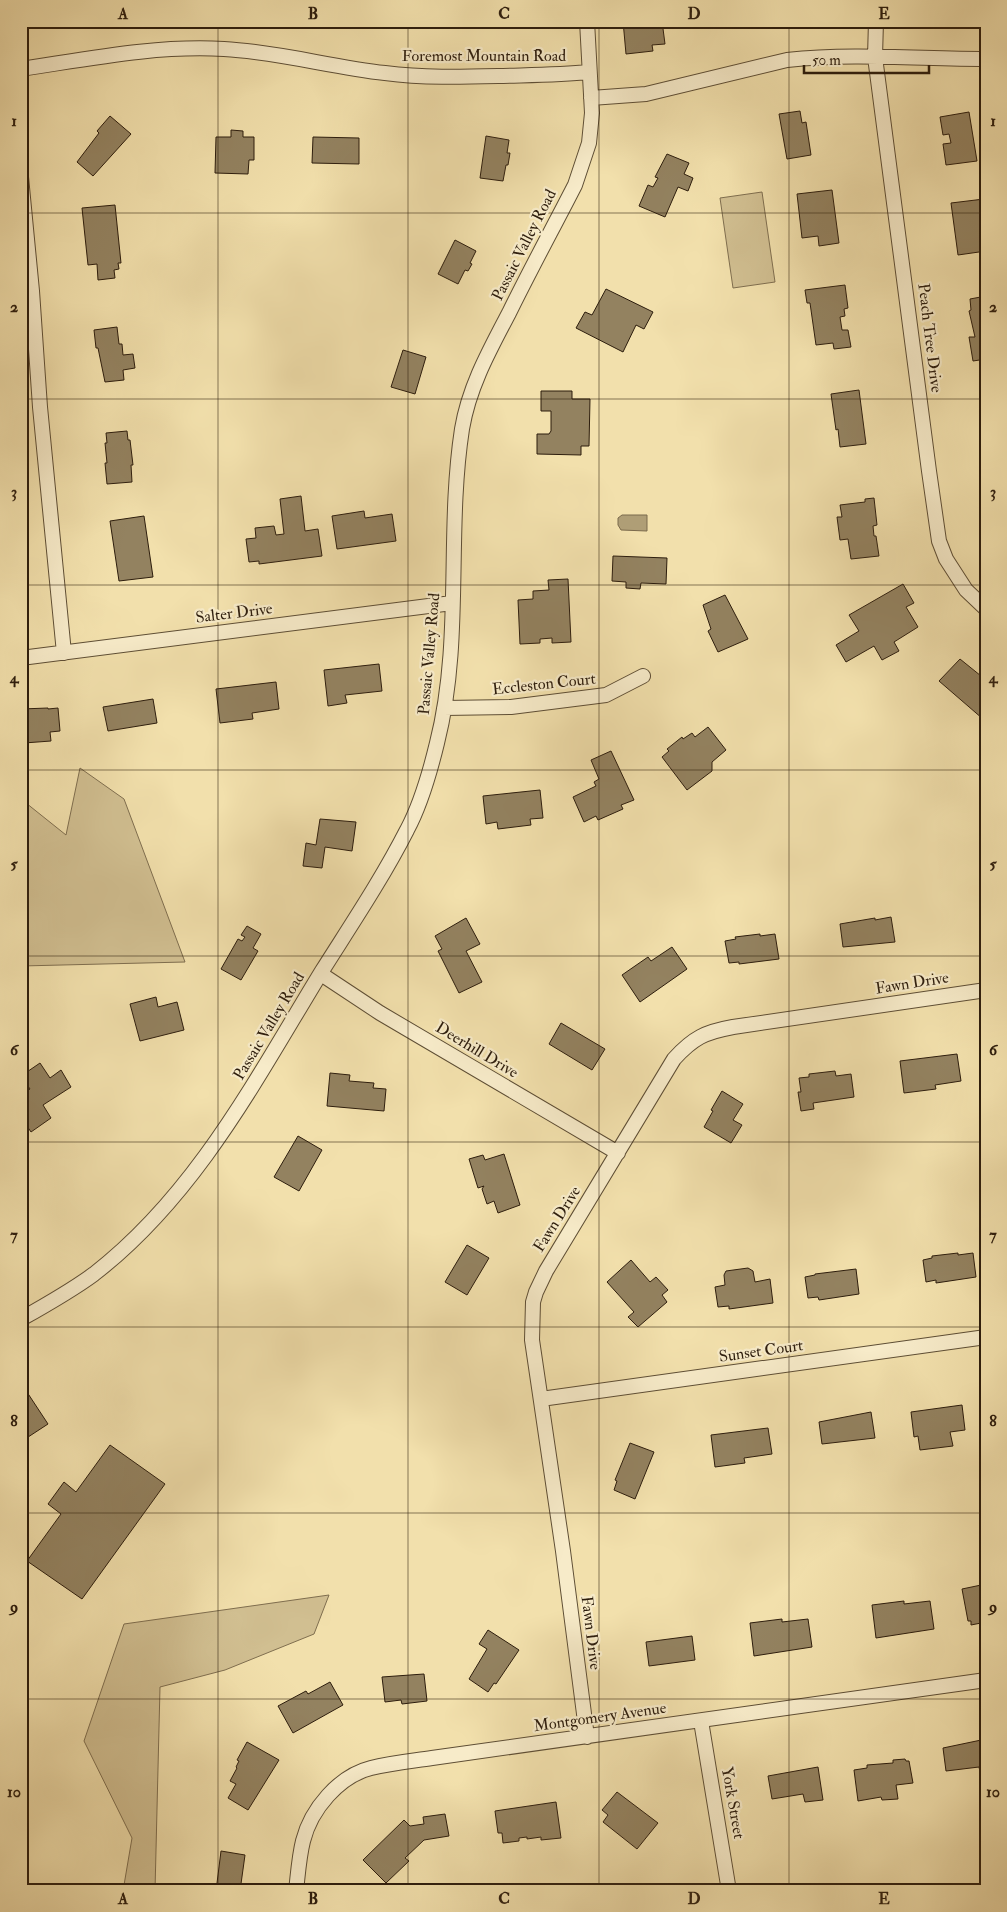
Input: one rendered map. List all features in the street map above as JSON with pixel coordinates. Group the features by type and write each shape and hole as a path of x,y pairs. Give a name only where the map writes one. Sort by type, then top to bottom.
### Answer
{"street":[{"name":"Passaic Valley Road","path":"21,1319 60,1297 95,1273 129,1243 161,1210 213,1148 270,1059 409,828 425,785 438,741 444,708 449,662 458,460 463,426 471,392 484,360 575,185 588,143 592,98 589,72 588,21"},
{"name":"Peach Tree Drive","path":"876,21 875,57 939,540 946,559 966,590 986,609"},
{"name":"Foremost Mountain Road","path":"21,68 142,52 189,48 226,49 273,54 384,73 433,76 559,75 589,72"},
{"path":"592,98 646,94 787,60 875,57 986,59"},
{"path":"21,177 32,291 40,407 64,653"},
{"name":"Salter Drive","path":"21,658 452,603"},
{"name":"Eccleston Court","path":"444,708 511,708 606,695 643,676"},
{"name":"Deerhill Drive","path":"321,974 380,1013 618,1153"},
{"name":"Fawn Drive","path":"587,1737 563,1551 532,1340 532,1314 536,1292 546,1271 674,1059 700,1036 710,1031 986,990"},
{"name":"Sunset Court","path":"541,1399 986,1337"},
{"name":"Montgomery Avenue","path":"296,1891 303,1840 307,1829 318,1809 332,1791 360,1772 380,1767 986,1680"},
{"name":"York Street","path":"701,1721 729,1891"}],"shaded area":[{"path":"762,192 775,282 733,288 720,198"},
{"path":"622,515 647,515 647,531 621,530 618,525 618,518"},
{"path":"80,768 124,799 185,962 21,966 21,799 66,835"},
{"path":"329,1595 314,1634 225,1670 160,1687 155,1891 123,1891 132,1838 84,1741 124,1624"}],"building":[{"path":"623,21 662,21 665,44 652,45 653,51 626,54"},
{"path":"800,111 802,123 806,122 811,155 787,159 779,114"},
{"path":"969,112 977,161 946,165 943,144 951,143 949,134 943,135 940,117"},
{"path":"110,116 131,134 93,176 77,162 99,133 97,131"},
{"path":"231,130 243,131 243,137 254,137 254,160 249,160 248,174 215,173 216,137 231,137"},
{"path":"486,136 509,140 507,153 510,153 503,181 480,178"},
{"path":"313,137 359,138 359,164 312,163"},
{"path":"667,154 689,163 684,174 693,178 688,191 678,187 665,217 639,206 648,185 653,187 658,178 655,177"},
{"path":"832,190 839,243 819,246 818,236 802,238 797,194"},
{"path":"984,199 986,219 982,219 986,251 958,255 951,203"},
{"path":"115,205 121,263 118,263 119,269 114,270 115,278 98,280 97,264 88,265 82,208"},
{"path":"455,240 476,251 470,263 472,264 468,271 465,270 458,284 438,274"},
{"path":"845,285 848,308 844,309 845,316 840,317 842,330 848,330 851,347 834,349 833,343 816,345 810,303 807,303 805,290"},
{"path":"606,289 653,312 644,329 636,325 623,352 576,328 585,312 592,315"},
{"path":"986,296 986,359 973,361 969,337 975,337 969,311 971,310 970,299"},
{"path":"117,327 119,344 122,344 123,355 133,354 135,368 123,370 124,380 105,382 98,348 96,348 94,330"},
{"path":"403,350 426,357 415,394 391,387"},
{"path":"859,390 866,444 840,447 831,394"},
{"path":"541,391 572,391 572,399 590,399 589,446 581,446 581,455 537,454 537,434 549,434 551,431 551,411 541,411"},
{"path":"127,431 133,465 131,465 132,482 107,484 105,463 107,463 106,433"},
{"path":"301,496 305,531 318,529 322,556 259,564 259,561 249,562 246,539 256,538 255,528 274,526 276,535 284,534 280,499"},
{"path":"874,498 877,525 873,526 879,556 851,559 848,539 840,540 837,517 842,517 840,505 865,502 865,499"},
{"path":"364,511 365,518 392,514 396,541 337,549 332,516"},
{"path":"144,516 153,577 119,581 110,521"},
{"path":"613,556 667,558 666,584 641,583 640,589 626,588 626,582 612,581"},
{"path":"568,579 571,642 552,643 552,638 540,639 540,643 520,644 518,600 533,599 533,591 549,590 548,580"},
{"path":"903,584 914,603 906,607 918,627 894,642 899,651 882,660 874,646 846,662 836,645 859,631 849,615"},
{"path":"725,595 748,639 718,652 708,631 711,629 703,605"},
{"path":"960,659 986,680 986,716 983,719 939,681"},
{"path":"379,664 382,691 345,695 347,703 328,706 324,670"},
{"path":"276,682 279,709 252,713 253,719 220,723 216,689"},
{"path":"153,699 157,723 108,731 103,707"},
{"path":"58,708 60,731 50,732 51,741 24,743 23,734 21,735 21,709"},
{"path":"708,727 726,750 712,762 712,771 687,790 662,757 669,751 667,749 682,737 683,739 692,733 695,737"},
{"path":"611,751 634,800 621,805 623,809 598,820 596,816 584,822 573,797 596,786 594,782 599,779 591,760"},
{"path":"540,790 543,818 530,819 531,825 498,829 497,822 486,824 483,796"},
{"path":"320,819 356,822 352,851 325,847 322,868 303,866 306,843 316,845"},
{"path":"891,917 895,942 843,947 840,924"},
{"path":"466,918 480,944 466,951 482,982 459,993 438,951 442,949 435,936"},
{"path":"247,926 261,934 253,948 258,951 241,980 221,969 238,939 242,941 245,937 241,935"},
{"path":"760,934 760,936 775,934 779,959 739,964 739,962 729,963 725,941 736,939 735,937"},
{"path":"672,947 687,969 640,1002 622,975 648,957 651,961"},
{"path":"156,997 158,1007 177,1002 184,1030 140,1041 130,1004"},
{"path":"561,1023 605,1049 592,1070 549,1044"},
{"path":"957,1054 961,1081 935,1085 936,1089 904,1093 900,1061"},
{"path":"40,1063 50,1078 61,1070 71,1087 43,1105 51,1118 31,1132 21,1117 21,1095 30,1089 21,1076"},
{"path":"835,1071 836,1076 851,1074 854,1097 813,1103 814,1109 801,1111 798,1092 801,1092 799,1078 809,1077 809,1074"},
{"path":"330,1073 350,1075 349,1081 374,1083 373,1088 386,1089 384,1111 327,1106"},
{"path":"722,1091 743,1104 733,1120 742,1125 731,1143 704,1127"},
{"path":"298,1136 322,1150 299,1191 274,1177"},
{"path":"504,1154 520,1205 498,1213 494,1201 487,1204 482,1189 484,1186 478,1188 469,1159 483,1155 485,1160"},
{"path":"467,1245 489,1258 467,1295 445,1282"},
{"path":"958,1253 958,1255 973,1253 976,1277 936,1283 936,1280 926,1282 923,1260 932,1258 932,1256"},
{"path":"631,1260 650,1282 656,1277 668,1290 662,1295 667,1302 638,1327 628,1317 634,1312 607,1282"},
{"path":"748,1268 753,1271 755,1282 770,1279 773,1303 729,1309 729,1306 718,1307 715,1287 725,1285 724,1275 726,1271"},
{"path":"856,1269 859,1294 819,1300 818,1297 808,1298 805,1277"},
{"path":"21,1383 48,1424 22,1441 21,1440"},
{"path":"962,1405 965,1430 950,1432 953,1446 920,1450 918,1436 914,1437 911,1412"},
{"path":"871,1412 875,1438 822,1444 819,1422"},
{"path":"768,1428 772,1454 744,1458 745,1463 715,1467 711,1435"},
{"path":"630,1443 654,1452 635,1499 614,1490 617,1481 615,1480"},
{"path":"110,1445 165,1484 82,1599 27,1561 61,1514 48,1504 64,1482 76,1492"},
{"path":"986,1584 986,1622 971,1625 971,1621 968,1621 962,1589"},
{"path":"904,1601 904,1604 930,1601 934,1629 876,1638 872,1605"},
{"path":"782,1619 782,1622 808,1619 812,1647 754,1656 750,1623"},
{"path":"488,1630 519,1650 496,1684 494,1683 488,1692 469,1679 487,1649 479,1644"},
{"path":"692,1636 695,1660 649,1666 646,1642"},
{"path":"424,1674 427,1701 402,1704 401,1700 385,1702 382,1677"},
{"path":"330,1682 343,1705 293,1733 278,1706 306,1691 308,1694"},
{"path":"986,1739 986,1777 981,1777 979,1767 946,1771 943,1748"},
{"path":"247,1742 279,1760 248,1810 228,1798 236,1784 230,1781 237,1768 239,1761 237,1760"},
{"path":"905,1759 909,1761 913,1783 896,1785 898,1799 882,1800 881,1797 858,1801 854,1770 867,1768 867,1765 893,1763 893,1760"},
{"path":"818,1767 823,1800 805,1802 803,1794 772,1799 768,1776"},
{"path":"617,1792 658,1823 637,1849 603,1822 608,1815 602,1810"},
{"path":"556,1802 561,1838 541,1840 541,1837 527,1839 527,1837 519,1838 519,1841 503,1843 502,1833 498,1833 495,1811"},
{"path":"445,1814 449,1836 424,1840 405,1858 409,1861 386,1883 363,1860 404,1820 410,1826 424,1824 423,1817"},
{"path":"221,1851 245,1855 240,1891 216,1891"}]}
